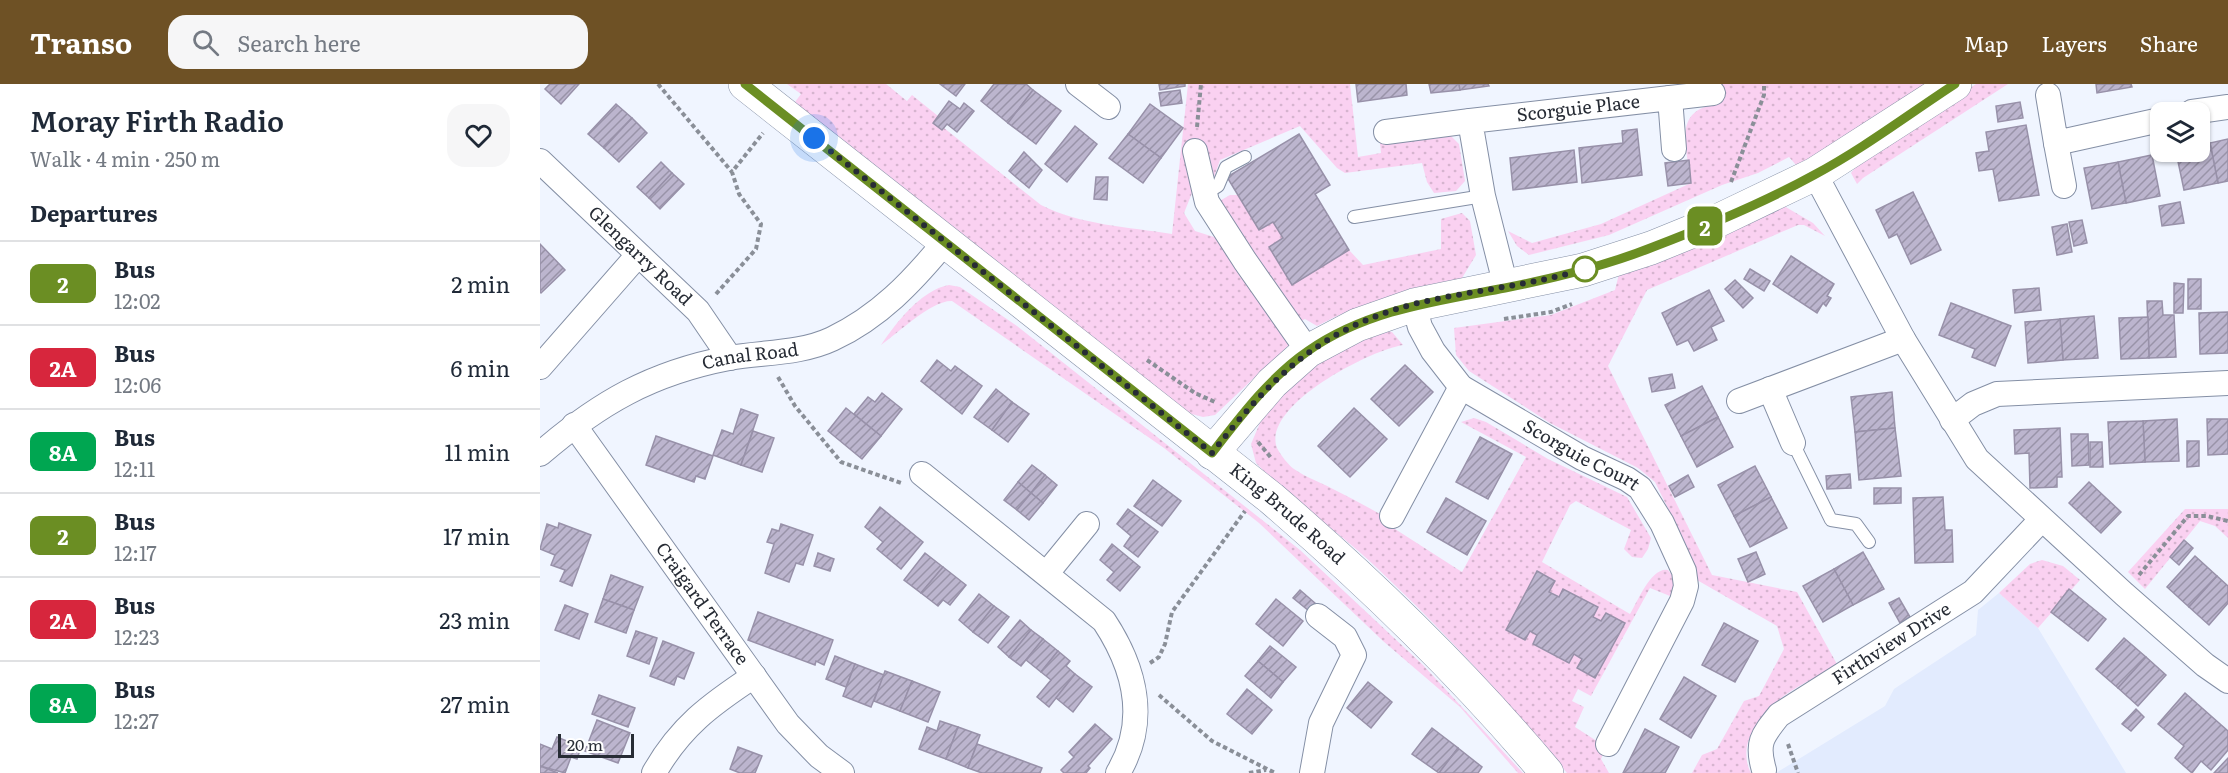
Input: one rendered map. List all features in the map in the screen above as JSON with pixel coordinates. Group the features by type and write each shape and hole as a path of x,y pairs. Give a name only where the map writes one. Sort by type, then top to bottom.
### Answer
{"street":[{"name":"King Brude Road","path":"745,84 1315,536 1414,627 1466,680 1547,773"},
{"path":"1078,84 1108,107"},
{"path":"1212,453 1272,383 1308,351 1357,325 1414,304 1583,270 1651,248 1715,222 1815,174 1955,84"},
{"name":"Scorguie Place","path":"1386,132 1713,93"},
{"path":"2048,95 2064,186"},
{"path":"1670,98 1674,149"},
{"path":"2210,110 2228,107"},
{"path":"1470,121 1482,196 1506,287"},
{"path":"2056,143 2150,122"},
{"path":"1196,151 1207,202 1308,351"},
{"name":"Glengarry Road","path":"540,160 698,311 730,358"},
{"path":"1815,174 1903,339 1977,459 2124,594 2205,665 2228,681"},
{"name":"Canal Road","path":"540,454 574,425 610,400 647,381 690,366 800,349 829,340 862,323 889,304 945,242"},
{"path":"540,367 638,255"},
{"name":"Scorguie Court","path":"1414,304 1420,327 1433,351 1461,387 1582,458 1627,479 1640,488 1662,523 1684,570 1686,586 1682,601 1608,744"},
{"path":"1739,401 1903,339"},
{"path":"1952,420 1973,404 1997,394 2228,383"},
{"path":"1392,516 1461,387"},
{"path":"1770,389 1793,443"},
{"name":"Craigard Terrace","path":"574,425 788,724 819,756 842,773"},
{"path":"922,474 1104,621 1121,647 1135,686 1134,728 1124,762 1118,773"},
{"name":"Firthview Drive","path":"1765,772 1759,752 1764,734 1779,715 1973,592 2041,520"},
{"path":"1047,573 1087,524"},
{"path":"1312,773 1321,723 1354,655 1345,637 1318,616"},
{"path":"654,773 669,747 688,724 713,703 754,675"}],"lane":[{"path":"1205,194 1218,186 1226,167 1245,157"},
{"path":"1354,217 1482,196"},
{"path":"1793,443 1831,520 1856,524 1869,542"}],"path":[{"path":"658,84 732,172 739,194 761,224 756,249 698,311"},
{"path":"1196,151 1201,84"},
{"path":"1715,222 1764,95 1764,84"},
{"path":"732,172 781,111"},
{"path":"784,389 841,462 879,478 909,485 922,474"},
{"path":"1121,647 1141,670 1159,657 1165,644 1172,612 1250,503"},
{"path":"2124,594 2188,516 2207,516 2228,521"},
{"path":"1156,692 1212,741 1275,773"},
{"path":"1249,773 1267,769"}],"shaded area":[{"path":"787,84 886,84 907,101 912,95 938,116 933,123 942,130 944,128 1041,205 1072,217 1122,227 1172,234 1188,84 1350,84 1358,157 1381,153 1380,143 1450,135 1459,144 1465,181 1456,191 1434,193 1427,182 1422,163 1345,173 1337,168 1300,126 1220,160 1213,180 1194,188 1184,213 1195,231 1217,238 1289,345 1215,415 1203,417 1188,413 792,106 801,94"},
{"path":"1718,84 1933,84 1854,135 1796,165 1789,157 1758,173 1722,185 1609,235 1529,255 1517,246 1508,231 1532,243 1601,224 1691,183 1685,143 1688,121 1694,113 1705,107 1720,104"},
{"path":"1976,84 2008,84 1857,184 1851,173 1856,167"},
{"path":"1230,195 1238,195 1259,230 1273,222 1283,238 1269,247 1292,284 1349,250 1363,265 1441,249 1441,219 1462,213 1470,221 1476,255 1462,278 1457,281 1385,298 1351,310 1317,326 1305,319 1297,323 1216,203"},
{"path":"1784,206 1813,223 1825,236 1804,225 1798,225 1647,290 1608,366 1712,575 1797,592 1838,666 1797,687 1763,715 1754,728 1747,746 1747,762 1751,773 1692,773 1702,755 1717,749 1744,701 1759,696 1784,649 1777,626 1697,580 1687,547 1655,482 1638,468 1550,423 1469,371 1456,355 1454,328 1551,315 1615,290 1619,274"},
{"path":"949,285 960,287 1017,326 1300,550 1423,665 1523,773 1518,773 1460,707 1383,641 1259,523 1164,448 952,301 944,302 925,311 881,345 919,300"},
{"path":"1384,330 1392,332 1403,345 1367,357 1344,369 1301,398 1285,415 1276,432 1277,448 1294,469 1396,523 1395,529 1462,572 1526,457 1461,422 1474,418 1486,422 1548,459 1627,497 1651,538 1642,558 1632,557 1624,549 1631,530 1576,501 1570,505 1542,562 1630,614 1646,586 1656,574 1662,570 1668,570 1675,579 1674,595 1670,596 1650,588 1591,696 1578,689 1572,701 1584,707 1575,727 1606,747 1601,759 1609,773 1567,773 1499,693 1402,592 1362,554 1256,463 1251,444 1265,411 1318,362"},
{"path":"2185,509 2228,509 2228,538 2215,526 2200,521 2145,589 2128,572"},
{"path":"2042,560 2063,566 2080,580 2038,628 1999,593 2030,564"},
{"path":"1999,593 2038,628 2126,773 1776,773 1885,706 1894,689 1976,635 1978,610"}],"building":[{"path":"550,84 579,84 561,104 545,89"},
{"path":"940,84 965,84 956,96"},
{"path":"994,84 1026,84 1033,90 1008,123 981,101"},
{"path":"1159,84 1185,84 1185,86 1160,90"},
{"path":"1356,84 1406,84 1407,95 1358,102"},
{"path":"1429,84 1459,84 1460,90 1431,93"},
{"path":"1459,84 1488,84 1489,86 1460,90"},
{"path":"2096,84 2131,84 2132,87 2097,93"},
{"path":"1033,90 1061,111 1036,144 1008,123"},
{"path":"1180,90 1182,103 1161,106 1159,93"},
{"path":"949,101 960,109 964,103 974,111 957,132 947,124 942,130 933,123"},
{"path":"2020,102 2023,118 1998,122 1996,106"},
{"path":"616,104 632,118 604,148 588,134"},
{"path":"1150,104 1183,128 1161,158 1128,134"},
{"path":"632,118 647,133 619,162 604,148"},
{"path":"2026,125 2039,195 1999,201 1993,169 1979,171 1976,153 1989,151 1986,132"},
{"path":"1075,126 1097,144 1067,182 1045,164"},
{"path":"1637,129 1642,175 1582,183 1579,148 1623,143 1622,131"},
{"path":"1128,134 1161,158 1143,183 1109,158"},
{"path":"1299,134 1330,185 1315,194 1349,250 1292,285 1269,247 1283,238 1273,222 1259,230 1227,177"},
{"path":"2228,139 2228,181 2218,183 2210,143"},
{"path":"2210,143 2218,183 2184,190 2178,162 2210,162"},
{"path":"1574,150 1577,182 1513,190 1510,158"},
{"path":"1024,152 1042,170 1029,188 1009,171"},
{"path":"2150,155 2160,196 2126,203 2118,162"},
{"path":"1689,160 1691,183 1668,186 1665,163"},
{"path":"661,162 672,173 649,198 637,187"},
{"path":"2118,162 2126,203 2092,209 2084,168"},
{"path":"672,173 684,184 660,209 649,198"},
{"path":"1096,177 1108,177 1107,200 1094,199"},
{"path":"1913,192 1941,250 1911,264 1897,234 1889,238 1876,210"},
{"path":"2180,202 2184,223 2162,226 2159,206"},
{"path":"2082,220 2087,243 2074,246 2069,222"},
{"path":"2067,224 2072,252 2057,255 2052,227"},
{"path":"540,244 565,270 541,293 540,292"},
{"path":"1791,256 1834,284 1827,296 1831,298 1826,306 1823,303 1817,313 1773,284"},
{"path":"1750,269 1770,281 1764,291 1744,279"},
{"path":"2188,279 2201,279 2201,309 2188,309"},
{"path":"1735,280 1753,298 1743,308 1725,289"},
{"path":"2174,283 2184,284 2183,313 2174,313"},
{"path":"2039,288 2041,310 2015,313 2013,290"},
{"path":"1709,290 1724,321 1711,327 1717,340 1694,351 1688,340 1677,345 1662,313"},
{"path":"2147,301 2162,301 2163,315 2174,315 2176,357 2149,358"},
{"path":"1951,303 2011,326 1995,366 1972,357 1975,349 1939,335"},
{"path":"2228,312 2228,353 2200,354 2199,313"},
{"path":"2094,316 2098,358 2063,360 2060,319"},
{"path":"2148,317 2149,358 2121,359 2119,318"},
{"path":"2060,319 2063,360 2028,363 2025,322"},
{"path":"937,360 951,371 955,366 982,386 962,414 921,381"},
{"path":"1405,365 1433,392 1399,426 1371,399"},
{"path":"1672,374 1675,388 1652,392 1649,378"},
{"path":"1702,386 1718,417 1681,436 1665,405"},
{"path":"996,389 1012,402 992,430 974,417"},
{"path":"1892,392 1895,428 1855,432 1851,397"},
{"path":"882,393 902,409 881,436 854,414 868,397 875,402"},
{"path":"1012,402 1029,414 1008,442 992,430"},
{"path":"846,408 881,436 862,459 828,431"},
{"path":"1354,408 1387,439 1350,477 1318,446"},
{"path":"741,409 758,415 741,465 713,455 722,430 733,434"},
{"path":"1718,417 1733,447 1697,467 1681,436"},
{"path":"2177,419 2179,461 2145,462 2143,421"},
{"path":"2207,419 2228,419 2228,454 2208,455"},
{"path":"2143,421 2145,462 2110,464 2108,422"},
{"path":"1895,428 1901,476 1859,480 1855,432"},
{"path":"2060,428 2062,477 2057,477 2057,487 2030,488 2029,453 2015,454 2014,430"},
{"path":"753,431 774,438 762,472 741,465"},
{"path":"2071,434 2088,434 2089,465 2072,466"},
{"path":"656,436 713,456 705,479 696,476 694,482 646,465"},
{"path":"1480,437 1512,454 1488,499 1456,482"},
{"path":"2187,441 2199,441 2199,466 2187,467"},
{"path":"2090,442 2102,442 2103,467 2090,467"},
{"path":"1032,465 1045,475 1031,493 1018,482"},
{"path":"1755,466 1771,497 1734,516 1718,485"},
{"path":"1850,474 1851,488 1827,489 1826,476"},
{"path":"1045,475 1057,485 1043,503 1031,493"},
{"path":"1688,475 1694,487 1675,497 1669,486"},
{"path":"1153,480 1181,501 1162,526 1134,506"},
{"path":"1018,482 1031,493 1017,510 1004,500"},
{"path":"2089,482 2121,512 2101,533 2069,503"},
{"path":"1874,488 1901,488 1901,503 1874,504"},
{"path":"1031,493 1043,503 1029,520 1017,510"},
{"path":"1771,497 1787,528 1750,547 1734,516"},
{"path":"1943,497 1945,530 1952,530 1953,562 1915,563 1913,498"},
{"path":"1446,498 1486,521 1467,555 1427,532"},
{"path":"880,507 923,542 901,569 877,549 883,542 865,527"},
{"path":"1128,509 1158,532 1138,557 1124,546 1131,536 1117,524"},
{"path":"559,523 591,535 572,586 560,581 565,570 551,565 555,555 540,549 547,524 558,528"},
{"path":"781,524 813,535 803,565 796,563 789,582 765,573 774,544 767,542 772,529 779,531"},
{"path":"2184,540 2193,548 2179,565 2170,557"},
{"path":"1112,544 1140,567 1120,591 1107,580 1114,572 1100,560"},
{"path":"1756,552 1765,574 1748,582 1738,559"},
{"path":"1863,552 1884,589 1853,605 1834,569"},
{"path":"818,553 834,559 830,571 814,566"},
{"path":"925,553 943,567 921,593 904,580"},
{"path":"2195,556 2217,576 2189,607 2167,587"},
{"path":"943,567 966,585 950,605 943,600 938,606 921,593"},
{"path":"1834,569 1853,605 1823,622 1803,586"},
{"path":"1537,571 1555,581 1549,592 1559,597 1563,589 1598,607 1593,617 1601,621 1606,613 1625,623 1595,678 1577,668 1582,659 1574,654 1569,663 1533,644 1537,635 1530,631 1525,640 1506,630"},
{"path":"611,575 643,587 634,610 603,599"},
{"path":"2217,576 2228,586 2228,603 2209,625 2189,607"},
{"path":"2069,589 2106,619 2088,641 2051,612"},
{"path":"1300,590 1315,603 1309,611 1293,598"},
{"path":"979,594 994,606 973,632 959,620"},
{"path":"1899,598 1910,617 1900,623 1889,603"},
{"path":"603,599 634,610 626,633 595,622"},
{"path":"1276,599 1303,621 1283,646 1256,624"},
{"path":"565,605 588,614 579,639 555,630"},
{"path":"994,606 1009,617 988,643 973,632"},
{"path":"758,612 833,640 824,665 816,661 815,665 748,640"},
{"path":"1020,620 1031,630 1009,657 998,647"},
{"path":"1724,623 1758,641 1735,682 1702,665"},
{"path":"1031,630 1043,639 1021,666 1009,657"},
{"path":"636,631 657,638 649,664 627,656"},
{"path":"2124,638 2146,657 2118,688 2096,669"},
{"path":"1043,639 1058,651 1041,672 1026,660"},
{"path":"663,641 694,653 684,679 677,676 674,685 650,676"},
{"path":"1270,646 1296,667 1283,682 1258,661"},
{"path":"1058,651 1070,661 1066,666 1075,674 1049,707 1037,697 1051,680 1041,672"},
{"path":"835,656 855,664 846,687 826,679"},
{"path":"2146,657 2166,675 2138,706 2118,688"},
{"path":"1258,661 1283,682 1271,698 1245,676"},
{"path":"855,664 884,675 871,707 843,696"},
{"path":"885,671 912,681 900,711 874,701"},
{"path":"1075,674 1092,687 1073,712 1056,698"},
{"path":"1684,677 1716,696 1691,738 1660,719"},
{"path":"912,681 940,692 928,722 900,711"},
{"path":"1368,682 1392,702 1371,728 1347,708"},
{"path":"1247,689 1272,710 1252,734 1227,714"},
{"path":"2185,693 2228,731 2228,750 2211,770 2201,761 2192,773 2175,758 2184,746 2158,724"},
{"path":"599,695 635,708 628,727 592,714"},
{"path":"2136,709 2144,717 2131,731 2122,724"},
{"path":"597,720 630,733 618,763 585,751"},
{"path":"940,721 958,727 946,759 919,749 927,727 937,731"},
{"path":"1095,724 1112,739 1088,766 1090,768 1086,773 1064,773 1061,770 1074,757 1069,752"},
{"path":"958,727 980,735 968,768 946,759"},
{"path":"1432,728 1458,748 1439,773 1412,754"},
{"path":"1645,729 1679,747 1665,773 1623,773"},
{"path":"557,737 581,747 577,759 571,757 565,773 540,766 540,744 552,749"},
{"path":"977,744 1042,768 1040,773 982,773 968,768"},
{"path":"738,747 762,756 755,773 740,773 730,769"},
{"path":"1458,748 1482,767 1478,773 1439,773"},
{"path":"2228,758 2228,773 2214,773"},
{"path":"540,766 558,773 540,773"}],"bus line":[{"name":"2","path":"745,84 1212,453 1236,422 1284,372 1308,351 1357,325 1414,304 1583,270 1651,248 1715,222 1815,174 1955,84"}],"route":[{"path":"814,138 1212,453 1236,422 1284,372 1308,351 1357,325 1414,304 1585,269"}]}
